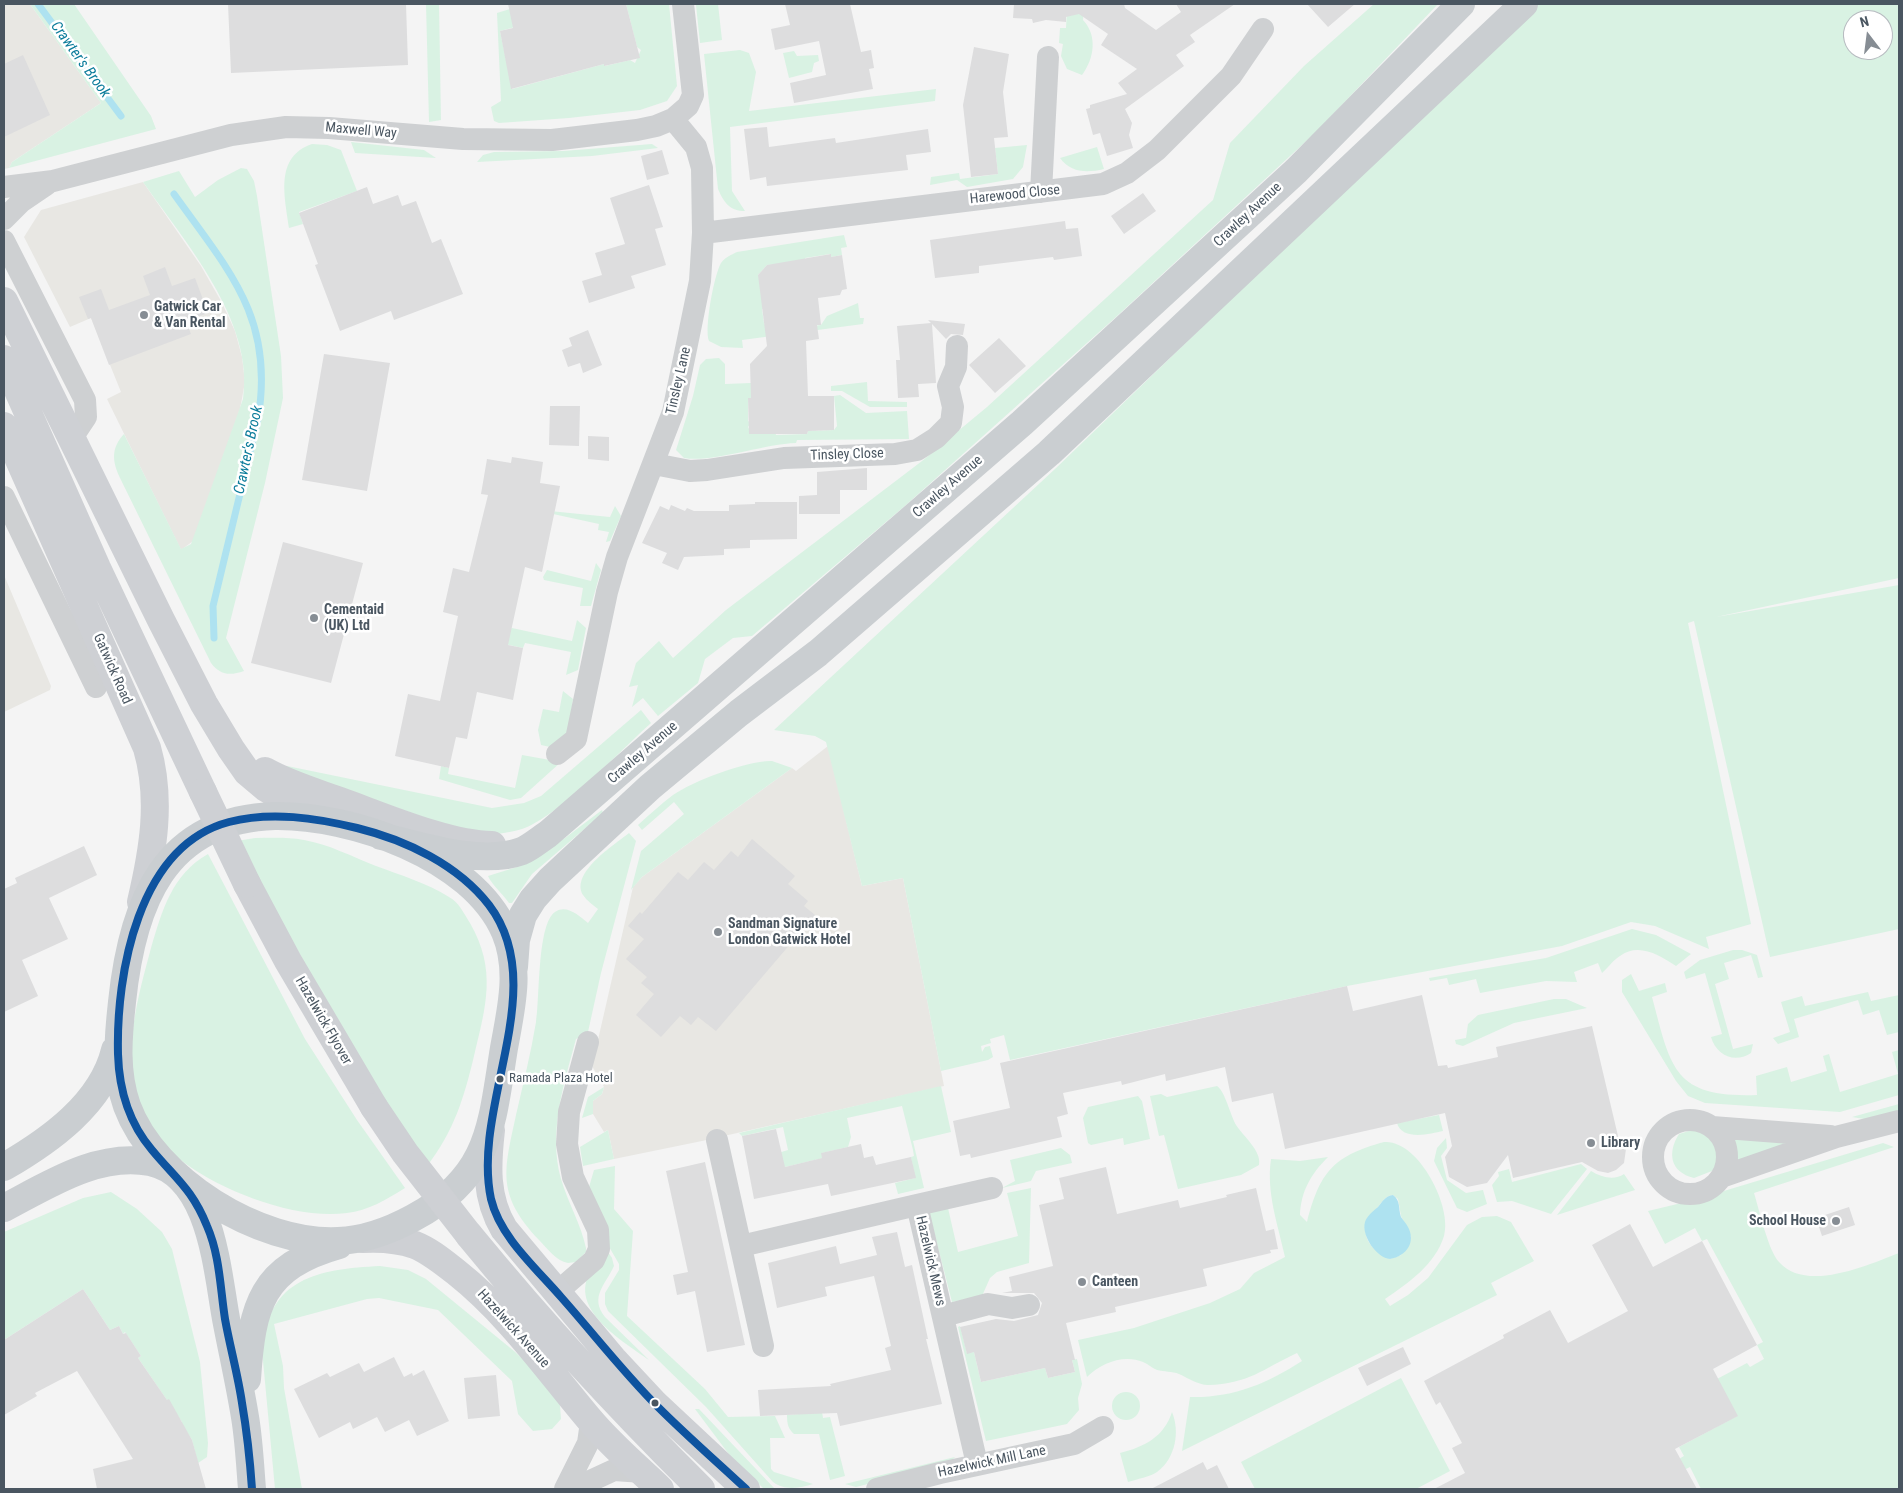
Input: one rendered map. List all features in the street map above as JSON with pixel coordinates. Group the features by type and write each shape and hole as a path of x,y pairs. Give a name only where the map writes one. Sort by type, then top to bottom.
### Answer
{"main road":[{"name":"Crawley Avenue","path":"381,836 462,854 489,856 508,854 529,848 589,800 1022,423 1296,171 1461,4"},
{"path":"514,967 516,940 523,915 533,899 550,880 650,787 738,713 818,653 1049,452 1524,4"},
{"name":"Hazelwick Avenue","path":"265,816 308,817 337,822 381,836 435,860 468,883 482,897 501,924 511,950 514,967 513,998 492,1121 486,1141 476,1163 452,1192 407,1221 358,1239 310,1240 264,1227 216,1204 176,1174 148,1145 130,1113 120,1080 118,1035 125,972 136,926 149,892 165,867 190,841 214,826 240,819 265,816"},
{"path":"4,1167 33,1151 94,1094 104,1080 111,1064 118,1035"},
{"path":"4,1208 72,1174 104,1164 143,1162 162,1166 176,1174 194,1199 213,1241 245,1418 252,1489"},
{"path":"245,1418 251,1328 257,1308 266,1291 278,1274 293,1263 324,1249 358,1239"}],"street":[{"path":"673,119 688,106 693,95 683,4"},
{"name":"Harewood Close","path":"704,233 875,210 1103,184 1127,173 1157,150 1231,76 1263,29"},
{"path":"1041,192 1048,56"},
{"name":"Maxwell Way","path":"4,187 53,181 231,135 286,128 330,128 463,139 552,140 637,130 663,124 673,119"},
{"name":"Tinsley Lane","path":"557,754 576,739 607,592 617,557 673,412 700,281 704,233 702,162 696,147 673,119"},
{"name":"Maxwell Way","path":"4,219 21,202 53,181"},
{"path":"4,240 85,400 86,417 72,438"},
{"path":"4,301 204,704 242,766 258,782 296,806 337,822"},
{"name":"Tinsley Close","path":"654,464 690,471 784,458 895,454 917,450 936,438 951,423 953,407 948,386 956,367 957,346"},
{"name":"Hazelwick Flyover","path":"4,359 97,568 247,884 288,961 374,1107 405,1153 469,1235"},
{"name":"Gatwick Road","path":"4,426 143,736 151,761 155,788 155,815 150,862 136,926"},
{"name":"Gatwick Road","path":"4,497 96,687"},
{"path":"204,704 241,753 273,776 451,839 489,845 524,839 538,833 589,800"},
{"path":"556,1293 594,1260 599,1250 598,1230 574,1177 567,1144 569,1112 588,1042"},
{"path":"1836,1137 1809,1133 1712,1127 1693,1120 1673,1124 1658,1140 1653,1161 1662,1181 1673,1190 1684,1193 1705,1191 1721,1177 1836,1137 1899,1121"},
{"name":"Hazelwick Avenue","path":"492,1121 488,1178 495,1212 510,1237 556,1293 654,1404 746,1489"},
{"path":"1712,1127 1722,1138 1727,1152 1726,1167 1721,1177"},
{"path":"718,1140 763,1346"},
{"path":"917,1206 992,1188"},
{"name":"Hazelwick Mews","path":"741,1246 917,1206 977,1464"},
{"name":"Hazelwick Avenue","path":"469,1235 564,1348 637,1426 701,1489"},
{"name":"Hazelwick Avenue","path":"358,1239 392,1240 414,1245 430,1252 468,1282 524,1338 591,1422 652,1481"},
{"path":"943,1316 988,1304 1012,1308 1029,1305"},
{"path":"565,1489 588,1443 591,1422"},
{"name":"Hazelwick Mill Lane","path":"877,1489 977,1464 1074,1444 1103,1427"},
{"path":"573,1489 614,1470 652,1481"}],"shaded area":[{"path":"4,4 30,4 101,103 12,162 9,168 4,169"},
{"path":"143,182 201,266 221,301 235,331 242,357 245,382 240,409 193,541 181,550 107,399 121,392 91,318 70,327 24,237 41,210"},
{"path":"4,575 51,686 50,690 4,712"},
{"path":"828,746 862,886 903,878 944,1086 614,1159 608,1130 604,1132 593,1114 593,1101 602,1094 604,1087 592,1066 633,887 642,877 792,768 796,771"}],"green space":[{"path":"30,4 74,4 151,116 156,129 9,168 12,162 101,103"},
{"path":"426,4 439,4 441,120 429,122"},
{"path":"626,4 669,4 677,86 667,101 640,110 569,118 499,123 494,121 491,107 501,101 497,13 523,5 523,25 500,31 512,89 604,64 605,66 630,60 635,63 641,50 637,47"},
{"path":"718,4 722,40 700,43 696,5"},
{"path":"1374,4 1438,4 1316,132 1116,317 906,505 752,636 733,638 705,659 698,683 658,716 643,698 632,707 638,685 629,687 636,663 659,641 673,658 726,610 922,461 987,407 1213,200 1230,143 1304,66"},
{"path":"1537,4 1899,4 1899,578 1716,617 1899,585 1899,929 1770,957 1694,621 1688,623 1751,924 1706,937 1709,949 1655,926 1631,922 1562,946 1347,986 1010,1060 1004,1035 990,1039 991,1043 981,1046 982,1052 985,1047 990,1046 993,1057 988,1060 941,1071 903,878 862,886 826,742 815,736 774,730 1055,469"},
{"path":"1067,9 1084,10 1083,20 1091,33 1092,55 1082,75 1067,69 1061,56 1063,44 1059,43 1060,28 1066,28"},
{"path":"740,50 749,53 756,72 749,111 936,89 935,101 730,127 732,191 745,211 735,210 725,202 718,189 704,54"},
{"path":"794,51 797,56 818,55 819,61 814,63 812,72 789,78 783,53"},
{"path":"351,142 424,150 436,158 355,153"},
{"path":"312,144 327,145 341,150 357,191 299,212 303,224 289,228 284,191 287,168 292,158 300,150"},
{"path":"652,144 658,148 592,156 477,162 483,155 494,152 563,151"},
{"path":"1027,145 1023,167 1013,179 967,187 957,180 930,185 931,177 959,173 960,179 998,174 995,148"},
{"path":"1097,147 1104,169 1080,171 1069,167 1060,158"},
{"path":"241,168 247,169 254,181 257,196 281,356 283,398 265,483 226,638 244,671 230,674 218,670 211,663 120,478 115,466 114,455 117,444 124,434 181,549 191,544 243,399 244,370 238,340 213,283 143,182 179,171 195,197 218,180"},
{"path":"844,235 847,247 841,248 842,255 831,257 830,254 805,258 805,262 767,265 758,275 763,279 765,308 762,309 764,323 769,332 821,325 827,316 858,303 860,318 864,318 863,324 742,340 743,348 721,347 709,341 708,325 713,290 718,269 726,258 737,252"},
{"path":"719,358 725,364 725,384 751,383 751,398 748,398 748,421 751,423 748,427 752,434 775,432 776,435 807,434 808,431 834,430 837,426 834,396 840,395 866,413 907,411 909,439 797,440 796,443 769,446 723,456 696,459 684,458 676,450 693,396 700,365 706,359"},
{"path":"867,382 868,401 907,402 907,407 870,407 842,391 831,391 831,386"},
{"path":"615,506 621,516 610,541 606,542 609,532 598,530 599,524 530,509 610,517"},
{"path":"596,563 601,570 591,606 580,606 583,588 544,580 543,577 547,570 591,581"},
{"path":"577,620 586,628 578,670 566,675 571,652 525,643 523,648 481,639 512,628 572,641"},
{"path":"563,691 573,699 568,736 550,747 541,745 538,730 543,709 559,712"},
{"path":"641,710 651,723 589,782 537,822 522,829 504,833 473,835 286,768 287,766 492,808 524,803 541,796"},
{"path":"522,755 561,762 521,798 510,800 439,779 441,766 449,768 448,774 515,788"},
{"path":"772,761 792,768 642,877 631,890 641,851 684,814 674,802 642,830 638,825 682,789 721,772 749,764"},
{"path":"602,810 603,813 532,874 512,903 509,903 488,876 520,866 565,838"},
{"path":"629,833 636,841 601,973 588,1032 576,1039 559,1108 556,1144 557,1161 564,1188 581,1230 586,1248 586,1252 576,1262 568,1263 560,1260 549,1250 525,1224 516,1209 507,1181 508,1152 534,1034 542,946 549,919 555,912 564,909 573,912 588,923 598,909 583,895 581,887 583,878 588,869 604,852"},
{"path":"255,838 292,838 313,842 413,880 453,899 470,923 484,957 486,973 487,988 482,1021 457,1114 444,1140 427,1166 378,1095 237,841"},
{"path":"208,854 305,1039 357,1120 405,1188 377,1204 355,1212 328,1214 285,1208 242,1194 202,1175 178,1158 150,1126 140,1107 133,1079 131,1060 134,1023 141,985 155,934 170,895 185,872"},
{"path":"1632,929 1656,935 1691,954 1676,966 1656,954 1634,950 1617,958 1602,973 1598,963 1574,972 1577,982 1546,981 1480,993 1476,979 1449,985 1447,978 1430,981 1429,978 1546,958"},
{"path":"1733,950 1742,950 1757,955 1763,977 1758,978 1751,955 1724,963 1729,979 1715,984 1733,1049 1753,1044 1751,1053 1738,1058 1732,1058 1721,1053 1713,1043 1711,1037 1722,1034 1705,973 1686,979 1684,972 1700,960"},
{"path":"1631,974 1639,991 1665,983 1667,992 1652,997 1671,1060 1680,1074 1692,1084 1708,1091 1729,1095 1757,1095 1756,1076 1787,1067 1791,1082 1827,1071 1823,1056 1829,1054 1840,1092 1898,1074 1892,1052 1899,1050 1899,1095 1840,1112 1705,1103 1688,1096 1676,1081 1622,992 1622,980"},
{"path":"1868,992 1871,1001 1899,995 1899,1032 1887,1035 1879,1010 1863,1015 1858,1000 1794,1019 1799,1037 1778,1044 1773,1038 1790,1032 1781,1002 1802,996 1805,1006"},
{"path":"1554,999 1566,999 1587,1008 1514,1023 1463,1046 1456,1044 1455,1040 1466,1038 1468,1024 1478,1015"},
{"path":"941,1086 951,1132 913,1141 924,1188 898,1194 895,1183 915,1178 911,1157 914,1156 913,1150 902,1106 847,1118 851,1137 848,1147 822,1153 823,1158 781,1168 778,1153 788,1150 783,1127 742,1136 739,1133"},
{"path":"1217,1086 1225,1098 1236,1125 1258,1154 1259,1165 1241,1175 1178,1189 1164,1135 1159,1136 1150,1096 1161,1094 1167,1097"},
{"path":"604,1087 602,1094 593,1101 593,1114 582,1118 588,1097"},
{"path":"1138,1096 1142,1101 1150,1139 1124,1145 1123,1138 1091,1145 1088,1143 1083,1118 1088,1107"},
{"path":"1899,1104 1899,1114 1870,1120 1852,1117"},
{"path":"1439,1115 1443,1131 1431,1134 1410,1134 1400,1129 1397,1123"},
{"path":"608,1130 614,1159 583,1166 580,1147"},
{"path":"1692,1130 1713,1139 1720,1150 1720,1157 1712,1171 1694,1178 1680,1171 1673,1161 1672,1155 1675,1141 1679,1134"},
{"path":"1725,1136 1797,1140 1730,1163 1731,1151"},
{"path":"1446,1138 1447,1148 1441,1156 1447,1180 1466,1193 1483,1190 1487,1204 1467,1212 1457,1208 1434,1161 1437,1148"},
{"path":"1384,1142 1397,1144 1409,1151 1430,1177 1443,1209 1445,1224 1444,1236 1440,1246 1420,1272 1385,1299 1390,1306 1408,1295 1428,1278 1467,1225 1482,1217 1497,1216 1511,1222 1534,1261 1491,1283 1497,1295 1182,1451 1190,1397 1221,1395 1262,1383 1302,1361 1297,1353 1255,1375 1222,1384 1201,1384 1176,1373 1157,1370 1143,1362 1128,1359 1106,1364 1087,1377 1078,1340 1134,1328 1210,1303 1240,1289 1254,1273 1285,1257 1271,1196 1271,1159 1300,1161 1328,1157 1312,1176 1302,1198 1300,1215 1307,1222 1323,1179 1340,1161 1366,1147","holes":["1393,1195 1398,1199 1401,1216 1411,1237 1401,1255 1390,1259 1374,1249 1369,1243 1366,1236 1367,1222 1388,1196"]},
{"path":"1883,1143 1894,1147 1754,1193 1771,1248 1779,1262 1791,1271 1805,1275 1838,1274 1899,1253 1899,1489 1701,1489 1690,1467 1678,1473 1672,1463 1684,1456 1679,1447 1737,1416 1717,1379 1747,1363 1750,1367 1764,1359 1757,1345 1763,1342 1707,1239 1702,1241 1695,1228 1665,1244 1648,1211 1694,1200"},
{"path":"1061,1148 1070,1155 1072,1163 1036,1171 1031,1181 1002,1188 1015,1181 1010,1160"},
{"path":"1581,1164 1587,1169 1551,1214 1512,1201 1497,1202 1492,1185 1499,1176 1498,1172 1509,1169 1512,1182"},
{"path":"615,1166 614,1209 633,1231 627,1316 705,1389 728,1417 775,1416 785,1438 770,1438 771,1469 774,1472 813,1484 788,1488 773,1482 706,1407 608,1311 605,1304 605,1293 619,1270 619,1264 608,1245 589,1187 594,1170"},
{"path":"1591,1171 1608,1177 1624,1174 1635,1190 1557,1215"},
{"path":"1031,1188 1029,1263 997,1272 990,1278 982,1296 952,1302 929,1212 948,1208 958,1252 1018,1236 1007,1193"},
{"path":"111,1192 137,1209 162,1232 172,1249 200,1362 208,1443 207,1457 198,1463 192,1440 182,1422 138,1358 141,1356 125,1332 123,1334 119,1326 110,1330 83,1289 4,1340 4,1232 83,1198"},
{"path":"606,1249 612,1258 614,1266 600,1291 600,1310 649,1360 606,1328 589,1306 586,1294 587,1278"},
{"path":"380,1266 408,1270 426,1279 514,1351 559,1392 561,1419 552,1429 533,1431 518,1414 512,1381 438,1310 379,1298 367,1299 274,1324 283,1366 284,1388 302,1489 275,1489 262,1350 266,1326 274,1307 286,1293 300,1282 317,1275 336,1270"},
{"path":"960,1326 967,1353 974,1352 981,1382 1045,1368 1048,1378 1075,1372 1072,1360 1077,1359 1082,1384 1078,1398 1079,1410 1067,1424 986,1441 958,1327"},
{"path":"1401,1378 1450,1471 1416,1489 1255,1489 1241,1462"},
{"path":"1126,1392 1136,1396 1140,1406 1136,1416 1126,1420 1116,1416 1112,1406 1116,1396"},
{"path":"695,1409 699,1409 775,1489 764,1489 731,1457"},
{"path":"822,1412 823,1418 830,1417 845,1476 830,1480 819,1434 794,1434 789,1428 787,1421 787,1415"},
{"path":"1172,1412 1176,1436 1175,1444 1168,1459 1154,1474 1128,1482 1120,1453 1137,1448 1152,1440 1164,1428"},
{"path":"955,1457 950,1462 940,1466 856,1487 845,1484"}],"water":[{"path":"1393,1195 1397,1200 1401,1217 1408,1227 1411,1238 1405,1252 1390,1259 1375,1251 1365,1234 1364,1228 1369,1216 1386,1198"}],"building":[{"path":"228,4 406,4 408,65 231,73"},
{"path":"508,4 626,4 640,58 604,66 604,64 511,89 500,31 513,28"},
{"path":"785,4 850,4 861,52 871,50 874,68 869,69 873,89 794,103 790,83 826,75 819,41 775,50 771,29 790,25"},
{"path":"1014,4 1124,4 1125,8 1156,30 1181,12 1176,4 1235,4 1190,35 1195,42 1176,55 1184,66 1125,109 1132,123 1129,135 1133,148 1107,156 1100,133 1093,135 1086,109 1090,108 1090,105 1127,94 1118,83 1137,69 1101,45 1108,34 1079,14 1066,17 1066,22 1046,20 1033,23 1032,19 1013,18"},
{"path":"1307,4 1355,4 1328,27"},
{"path":"974,47 1009,54 1003,92 1008,137 994,138 998,174 971,177 963,105"},
{"path":"23,55 50,115 4,137 4,64"},
{"path":"767,127 769,147 835,138 836,143 928,129 931,152 906,155 908,170 767,186 766,177 750,180 744,129"},
{"path":"662,150 669,174 647,180 641,156"},
{"path":"649,185 663,227 655,229 666,265 631,276 635,288 589,303 582,281 602,275 595,253 625,244 610,198"},
{"path":"367,187 373,204 398,195 402,206 416,201 432,243 441,239 463,294 394,320 391,311 340,331 315,265 318,264 299,213"},
{"path":"1143,193 1156,211 1124,234 1111,216"},
{"path":"1065,221 1066,229 1078,228 1082,256 1054,260 1053,257 979,266 979,273 935,278 930,240"},
{"path":"831,254 831,257 842,255 847,289 842,290 840,295 818,298 821,325 817,325 819,339 806,341 808,396 834,396 834,430 808,431 807,434 749,434 748,398 751,398 750,364 767,346 758,275 767,265"},
{"name":"Gatwick Car & Van Rental","path":"165,267 172,286 195,278 208,313 186,321 191,334 109,365 91,318 88,319 79,297 101,289 109,310 150,295 143,276"},
{"path":"928,320 965,324 963,335 951,334 946,339 932,324 936,383 918,384 919,397 898,398 896,360 900,360 897,326 931,323"},
{"path":"588,330 602,365 583,373 580,363 568,367 562,350 572,346 569,338"},
{"path":"999,338 1026,366 995,393 969,365"},
{"path":"324,354 390,363 367,491 302,480"},
{"path":"550,406 580,406 579,446 549,445"},
{"path":"588,436 609,437 609,461 588,459"},
{"path":"512,457 543,462 540,483 560,486 542,572 525,567 508,645 523,648 513,700 477,692 467,739 456,737 449,768 395,756 408,694 440,701 458,616 443,612 453,568 469,572 488,495 481,494 487,459 511,463"},
{"path":"867,468 867,490 840,490 840,514 799,514 799,496 817,495 817,472"},
{"path":"755,502 797,502 797,539 750,540 750,548 724,549 724,555 684,557 678,570 662,563 667,553 642,543 660,506 669,510 671,505 685,511 687,508 694,511 729,511 729,505 755,504"},
{"path":"283,542 363,563 331,683 251,663"},
{"name":"Sandman Signature London Gatwick Hotel","path":"752,839 795,876 788,884 808,901 804,906 815,915 716,1031 698,1017 691,1025 680,1016 661,1037 636,1015 654,994 641,983 647,977 626,959 644,939 628,926 640,912 642,914 678,872 688,880 704,862 714,870 731,851 738,857"},
{"path":"84,846 97,875 49,898 68,939 22,960 38,996 4,1012 4,889 17,883 15,878"},
{"path":"1347,986 1353,1011 1422,995 1438,1066 1447,1065 1448,1068 1498,1057 1496,1047 1592,1026 1618,1136 1626,1149 1624,1163 1616,1170 1608,1173 1598,1171 1582,1162 1513,1178 1508,1155 1487,1183 1467,1187 1449,1177 1445,1157 1452,1146 1445,1113 1285,1149 1273,1093 1232,1102 1225,1067 1166,1081 1165,1074 1122,1085 1121,1081 1063,1093 1068,1114 1057,1117 1062,1137 971,1158 970,1154 960,1156 953,1121 1010,1108 1000,1063"},
{"path":"776,1129 785,1167 822,1158 821,1153 861,1144 864,1158 873,1156 876,1165 911,1157 916,1178 831,1196 828,1184 754,1199 742,1136"},
{"path":"705,1162 745,1345 707,1352 695,1291 677,1295 673,1275 688,1272 666,1171"},
{"path":"1106,1167 1117,1214 1178,1200 1180,1208 1256,1188 1266,1231 1274,1229 1278,1249 1270,1250 1271,1253 1203,1269 1207,1286 1115,1307 1116,1312 1066,1323 1075,1360 1072,1360 1075,1372 1048,1378 1045,1368 981,1382 974,1352 967,1354 960,1327 996,1319 1014,1321 1038,1315 1042,1303 1034,1293 1002,1293 1012,1291 1009,1277 1053,1266 1039,1205 1064,1199 1059,1178"},
{"name":"School House","path":"1849,1207 1855,1225 1822,1236 1816,1218"},
{"path":"1630,1224 1653,1267 1702,1241 1757,1345 1713,1369 1738,1416 1675,1449 1697,1489 1434,1489 1465,1473 1452,1448 1462,1443 1440,1402 1436,1405 1424,1381 1504,1338 1503,1335 1550,1310 1568,1343 1628,1311 1592,1245"},
{"path":"897,1232 905,1267 912,1265 928,1339 926,1339 942,1404 840,1426 837,1413 760,1416 758,1390 831,1386 830,1384 891,1370 885,1348 891,1346 874,1276 825,1287 827,1296 777,1308 768,1263 836,1246 840,1264 877,1255 872,1237"},
{"path":"83,1289 110,1330 119,1326 123,1334 126,1333 141,1356 138,1358 167,1400 169,1399 192,1440 206,1489 97,1489 93,1469 133,1459 77,1371 35,1393 37,1396 4,1415 4,1340"},
{"path":"1403,1347 1411,1364 1367,1386 1358,1368"},
{"path":"394,1357 404,1377 412,1373 413,1376 424,1370 449,1421 417,1436 409,1420 385,1432 377,1417 353,1429 350,1422 319,1438 294,1389 327,1373 330,1377 359,1363 364,1372"},
{"path":"496,1375 500,1416 468,1419 464,1378"},
{"path":"1203,1462 1207,1470 1217,1465 1229,1489 1151,1489"}],"waterway":[{"name":"Crawter's Brook","path":"38,4 121,116"},
{"name":"Crawter's Brook","path":"174,194 229,272 243,298 253,324 260,352 262,383 258,419 213,606 214,638"}],"transit line":[{"path":"252,1489 244,1414 225,1319 215,1249 201,1213 189,1193 144,1140 131,1117 120,1080 118,1022 128,952 139,917 153,885 173,857 198,836 229,822 277,816 341,824 394,839 447,866 489,905 506,938 513,973 512,1010 491,1125 488,1163 491,1199 496,1213 502,1226 520,1251 645,1394 746,1489"}],"place":[{"name":"Gatwick Car & Van Rental","path":"144,315"},
{"name":"Cementaid (UK) Ltd","path":"314,618"},
{"name":"Sandman Signature London Gatwick Hotel","path":"718,932"},
{"name":"Ramada Plaza Hotel","path":"500,1079"},
{"name":"Library","path":"1591,1143"},
{"name":"School House","path":"1836,1221"},
{"name":"Canteen","path":"1082,1282"}]}
